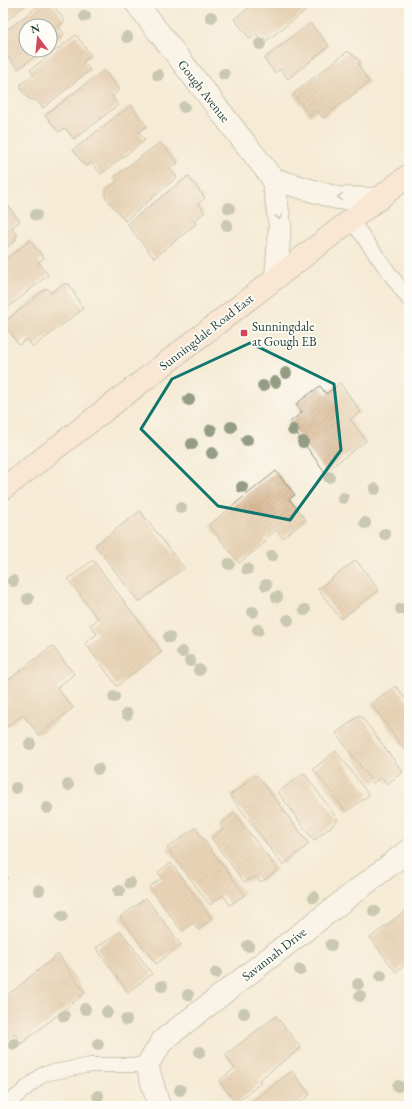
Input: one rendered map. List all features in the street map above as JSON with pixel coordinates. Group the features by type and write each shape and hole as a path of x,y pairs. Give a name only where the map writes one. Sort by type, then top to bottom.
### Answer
{"main road":[{"name":"Sunningdale Road East","path":"3,489 409,175"}],"street":[{"name":"Gough Avenue","path":"136,3 272,179 280,225 276,278"},
{"path":"272,179 337,198 379,198"},
{"name":"Savannah Drive","path":"147,1065 163,1040 409,850"},
{"path":"147,1065 159,1106"}],"lane":[{"path":"351,220 409,300"},
{"path":"5,1106 44,1074 91,1065 147,1065"}],"highlighted area":[{"path":"250,343 334,384 341,450 290,520 218,506 141,429 172,379"}],"building":[{"path":"3,3 28,3 3,23"},
{"path":"42,3 52,3 65,21 58,26 58,18 22,18"},
{"path":"255,3 305,3 309,8 266,41 264,38 262,40 257,34 250,39 234,19"},
{"path":"18,21 18,58 33,58 18,69 9,58 3,63 3,33"},
{"path":"310,23 329,46 288,79 280,69 275,73 264,59"},
{"path":"58,26 64,34 58,39"},
{"path":"76,35 91,55 83,62 90,70 43,108 36,100 29,99 21,90 21,84 34,75 30,70 46,58 58,58 58,49"},
{"path":"348,51 360,61 359,66 369,82 323,118 317,110 310,116 293,94"},
{"path":"104,70 120,90 112,96 118,105 74,139 65,128 59,132 45,115"},
{"path":"131,105 147,126 139,132 145,140 101,174 92,163 86,167 73,150"},
{"path":"160,142 178,163 170,169 177,177 125,221 105,197 105,190 117,181 114,177"},
{"path":"188,176 205,198 198,204 205,212 194,221 196,224 154,258 127,224"},
{"path":"5,202 20,221 12,228 17,234 15,241 3,251 3,204"},
{"path":"30,240 44,258 38,262 48,275 5,310 3,307 3,262"},
{"path":"63,284 69,284 83,309 33,347 27,339 19,345 3,323 47,288 51,293"},
{"path":"340,383 361,412 350,419 366,441 325,472 289,423 302,412 296,404 320,386 326,394"},
{"path":"276,471 295,495 289,499 306,520 282,538 276,530 264,540 266,542 239,563 209,525"},
{"path":"140,511 184,568 139,602 95,545"},
{"path":"93,560 162,652 117,686 85,643 97,634 90,625 98,619 68,579"},
{"path":"356,560 379,590 341,619 318,589"},
{"path":"52,646 74,674 57,688 73,708 39,735 23,715 7,727 3,722 3,684"},
{"path":"396,686 409,704 409,755 371,704"},
{"path":"360,715 403,772 387,784 381,777 373,783 336,733"},
{"path":"336,751 369,795 346,812 313,769"},
{"path":"304,773 338,820 314,841 278,792"},
{"path":"257,775 309,844 283,865 230,795"},
{"path":"234,813 278,870 261,882 255,877 244,882 211,838 223,829 220,824"},
{"path":"195,828 245,895 230,905 223,895 210,905 167,848"},
{"path":"171,863 212,919 198,930 193,923 182,931 149,887 162,878 158,872"},
{"path":"3,872 8,878 3,882"},
{"path":"146,898 181,945 156,964 120,917"},
{"path":"409,908 409,962 396,972 370,938"},
{"path":"121,931 152,974 128,992 96,948"},
{"path":"58,954 85,993 21,1044 14,1033 3,1041 3,999"},
{"path":"276,1016 301,1048 259,1080 261,1083 236,1103 219,1081 235,1068 225,1055"},
{"path":"292,1071 310,1095 295,1106 246,1106"}],"place":[{"name":"Sunningdale at Gough EB","path":"244,333"}]}
